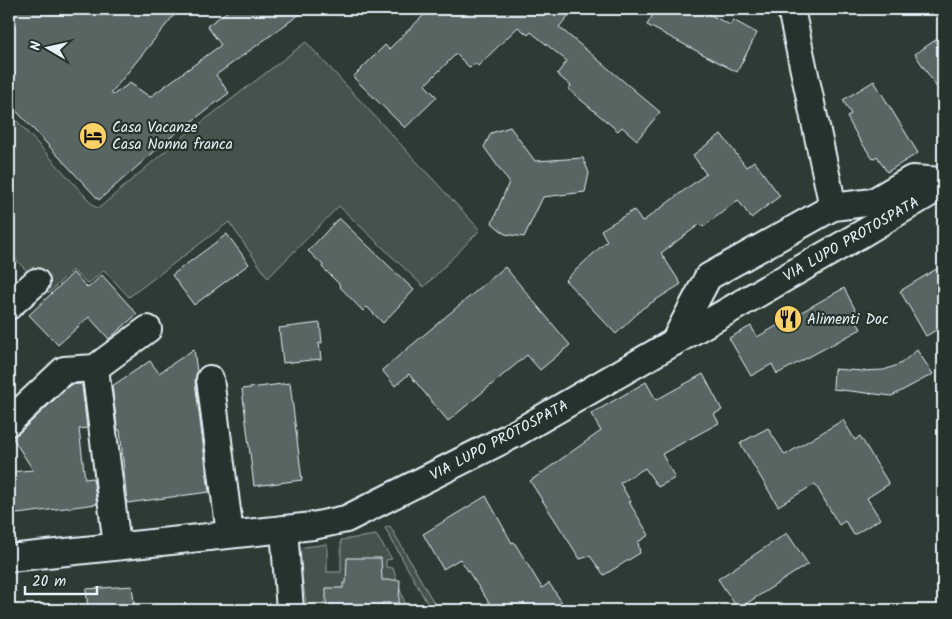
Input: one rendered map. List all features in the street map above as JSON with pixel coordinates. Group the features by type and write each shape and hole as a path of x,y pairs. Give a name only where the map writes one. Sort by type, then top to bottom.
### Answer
{"street":[{"path":"791,9 834,207"},
{"path":"674,342 708,277 834,207 873,202 912,179 943,181"},
{"name":"VIA LUPO PROTOSPATA","path":"9,558 313,526 346,519 513,435 943,185"},
{"path":"9,306 36,282"},
{"path":"9,422 64,370 95,368 148,329"},
{"path":"95,368 117,546"},
{"path":"210,379 230,534"},
{"path":"284,529 290,610"}],"shaded area":[{"path":"306,42 480,230 424,287 339,206 268,278 229,222 129,297 104,270 88,284 72,270 49,293 18,262 9,249 9,112 95,207 99,208 176,142"},
{"path":"390,526 438,610 431,610 385,528"},
{"path":"376,535 392,559 386,560 386,567 393,568 407,610 307,610 298,548 327,544 327,572 341,572 341,540"}],"building":[{"path":"9,9 179,9 111,93 113,95 130,83 150,97 221,45 207,26 231,9 307,9 216,75 229,93 171,137 99,200 9,103"},
{"path":"430,9 574,9 559,27 660,112 637,140 622,127 618,131 568,89 571,86 557,74 567,61 531,32 528,35 518,27 478,66 475,63 470,68 456,54 425,85 437,97 405,128 353,77 385,45 389,49"},
{"path":"656,9 699,9 730,25 733,20 757,33 737,72 647,25"},
{"path":"943,35 943,97 915,54"},
{"path":"874,81 918,153 887,172 877,156 873,159 859,139 847,117 851,114 843,100"},
{"path":"510,127 535,161 583,158 589,173 585,192 543,197 524,237 505,234 492,223 509,182 484,147 491,133"},
{"path":"721,134 746,167 754,161 780,196 751,218 738,200 703,227 700,224 661,253 681,284 643,308 616,334 565,280 607,241 601,230 634,210 642,222 706,174 693,155"},
{"path":"339,218 414,290 383,323 367,307 363,311 322,267 323,265 308,251"},
{"path":"227,234 249,264 194,305 172,275"},
{"path":"943,265 943,326 926,336 900,291"},
{"path":"505,267 570,345 540,370 527,355 448,421 409,374 395,386 382,370"},
{"path":"73,273 88,288 102,275 137,314 109,339 89,317 58,345 29,315"},
{"path":"844,288 856,311 852,313 861,329 777,374 772,364 751,376 729,338 751,326 757,337"},
{"path":"320,323 322,343 319,343 321,359 283,363 279,328"},
{"path":"194,349 197,372 195,381 209,492 127,503 120,430 118,430 117,425 112,386 150,361 159,373"},
{"path":"917,350 933,374 892,396 833,389 834,369 884,370 900,364"},
{"path":"703,374 722,410 714,414 719,423 662,454 675,478 658,487 645,468 620,483 649,535 638,542 640,553 604,575 590,556 580,559 530,481 601,431 591,414 646,382 656,400"},
{"path":"290,383 302,480 254,486 242,389"},
{"path":"80,384 82,386 87,428 79,429 85,479 93,478 97,504 9,515 9,472 33,470 12,437 19,433 70,385"},
{"path":"843,420 855,440 860,436 889,484 867,498 880,519 854,535 845,521 839,525 815,484 778,506 740,443 768,428 785,455"},
{"path":"486,496 512,543 514,542 542,588 549,583 567,610 494,610 460,559 443,569 423,534"},
{"path":"787,533 808,564 738,609 718,579"},
{"path":"347,558 381,558 382,580 400,580 399,603 382,603 382,610 326,610 326,588 343,588 343,583 346,583"},
{"path":"132,586 135,610 88,610 86,589"}],"place":[{"name":"Casa Vacanze Casa Nonna franca","path":"93,136"},
{"name":"Alimenti Doc","path":"788,319"}]}
